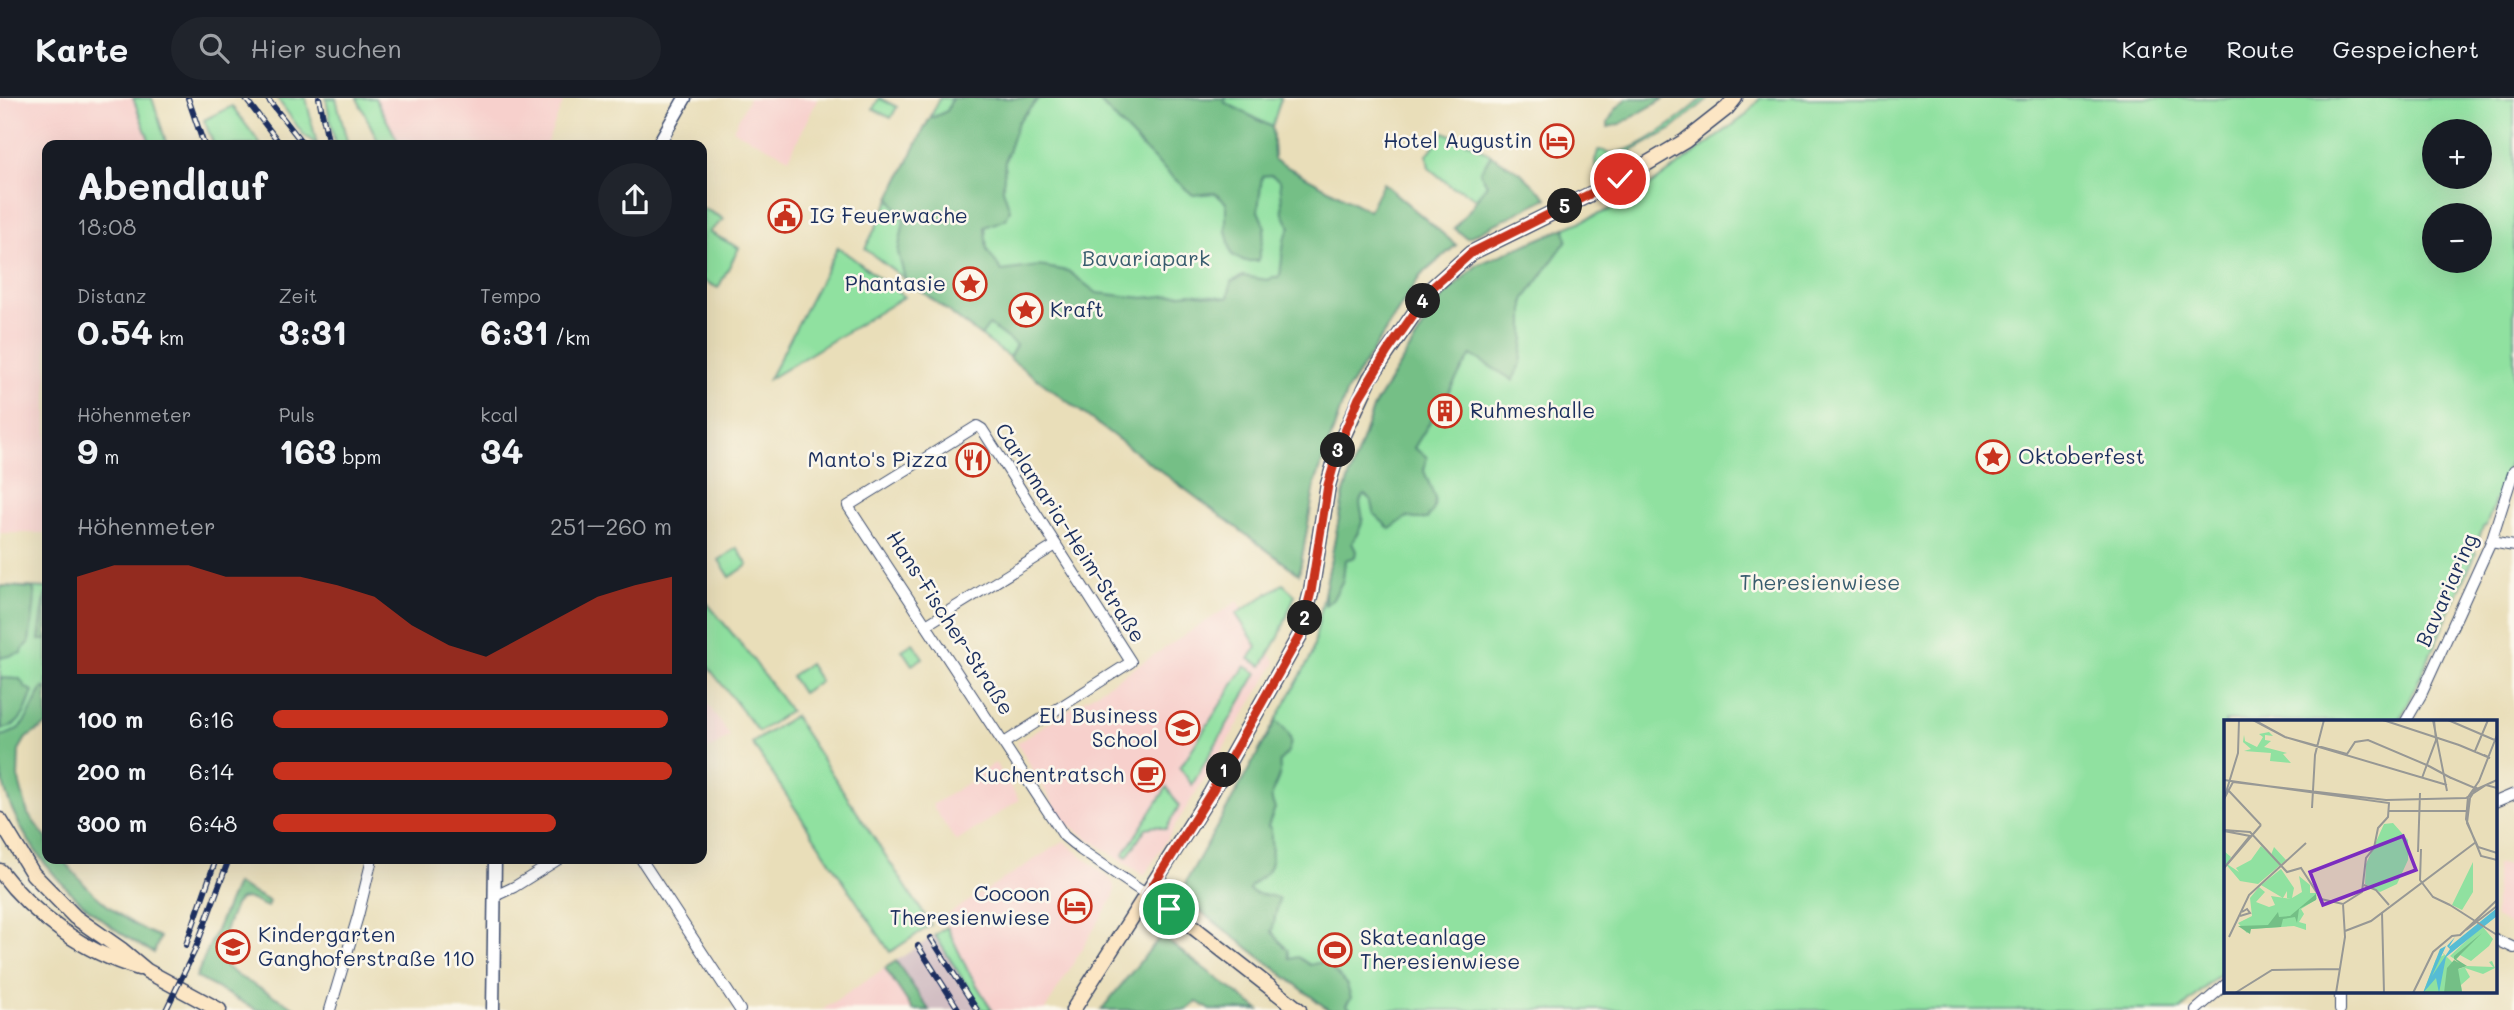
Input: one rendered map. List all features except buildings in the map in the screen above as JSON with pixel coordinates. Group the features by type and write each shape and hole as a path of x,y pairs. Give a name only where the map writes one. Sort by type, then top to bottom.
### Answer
{"main road":[{"path":"1073,1010 1211,793 1300,635 1311,592 1328,485 1341,441 1370,378 1433,287 1471,253 1620,179 1685,141 1727,108 1735,98"},
{"path":"0,820 21,857 60,904 147,971 219,1010"},
{"path":"0,871 22,898 62,931 116,961 147,971"},
{"name":"Hans-Fischer-Straße","path":"1147,895 1179,916 1299,1010"}],"street":[{"path":"662,140 683,99"},
{"name":"Hans-Fischer-Straße","path":"977,426 848,506 1064,836 1147,895"},
{"name":"Carlamaria-Heim-Straße","path":"977,426 982,429 1130,662 1004,743"},
{"name":"Bavariaring","path":"2407,720 2421,695 2491,542 2514,470"},
{"path":"2491,542 2514,546"},
{"path":"926,625 1056,545"},
{"path":"2496,802 2514,794"},
{"path":"330,1010 371,864"},
{"path":"493,1010 495,864"},
{"path":"495,896 551,864"},
{"path":"644,864 740,1010"},
{"path":"2496,939 2514,948"},
{"path":"2196,1010 2224,986"},
{"path":"2340,992 2340,1010"}],"shaded area":[{"path":"0,98 133,98 149,140 42,140 42,533 0,533"},
{"path":"375,98 565,98 548,140 397,140"},
{"path":"749,98 818,98 789,158 733,130"},
{"path":"1238,601 1276,663 1144,876 1064,822 1017,743"},
{"path":"707,703 730,736 707,751"},
{"path":"995,763 1019,800 956,842 932,805 969,782 971,784 979,779 977,775"},
{"path":"1064,841 1111,880 1114,896 1045,1010 992,1010 967,969 942,918"},
{"path":"2496,865 2514,865 2514,927 2496,918"},
{"path":"935,935 982,1010 929,1010 896,961"},
{"path":"885,968 913,1010 822,1010"}],"green space":[{"path":"133,98 152,98 165,140 149,140"},
{"path":"277,98 306,98 316,140 311,140 303,134"},
{"path":"326,98 336,98 347,140 334,140"},
{"path":"357,98 375,98 397,140 378,140"},
{"path":"879,98 897,107 891,118 873,109"},
{"name":"Bavariapark","path":"940,98 1281,98 1272,127 1274,160 1369,211 1383,183 1456,245 1420,276 1346,393 1315,484 1299,574 865,249"},
{"name":"Bavariapark","path":"952,98 1039,98 1018,122 1005,161 1003,189 1010,210 1006,219 985,227 987,250 1002,271 1039,266 1068,271 1097,293 1144,298 1191,293 1228,298 1231,282 1243,276 1267,280 1280,276 1284,240 1290,227 1283,214 1280,181 1271,175 1262,176 1258,211 1265,227 1258,261 1245,261 1232,255 1226,231 1226,203 1215,193 1193,195 1155,160 1096,98 1225,98 1224,102 1272,127 1274,160 1369,211 1383,183 1456,245 1420,276 1346,393 1315,484 1299,574 1009,358 1016,345 989,325 981,336 905,279 898,252 904,220 890,198 929,119 947,111"},
{"path":"1627,98 1665,98 1620,124 1608,127 1615,110"},
{"path":"1703,98 1709,98 1672,129 1596,171 1595,160 1599,150 1614,153 1636,146 1674,122"},
{"name":"Theresienwiese","path":"1760,98 2514,98 2514,450 2474,551 2476,553 2399,720 2224,720 2224,970 2181,1010 1329,1010 1190,903 1185,897 1184,887 1312,655 1344,493 1374,406 1441,299 1477,265 1628,202 1745,116"},
{"path":"232,106 257,140 212,140 204,120"},
{"path":"1444,132 1491,155 1480,172 1487,184 1477,199 1452,187 1429,168 1427,155"},
{"path":"1491,155 1520,172 1547,198 1467,238 1454,228 1487,184 1480,172"},
{"path":"707,210 724,219 709,232 739,248 718,288 707,282"},
{"path":"1565,228 1567,240 1524,300 1521,363 1513,380 1471,355 1414,448 1427,457 1424,471 1435,498 1434,509 1427,519 1407,517 1390,529 1374,514 1371,501 1364,495 1360,502 1363,518 1352,543 1356,551 1355,557 1345,560 1343,580 1333,599 1325,605 1325,590 1344,493 1374,406 1441,299 1477,265"},
{"path":"838,247 904,297 769,379"},
{"path":"737,548 748,565 730,577 719,560"},
{"path":"1283,584 1295,595 1279,637 1262,666 1249,659 1257,646 1236,614"},
{"path":"0,586 42,588 42,727 0,745"},
{"path":"0,586 33,588 35,599 29,643 22,653 0,658"},
{"path":"707,603 746,650 790,711 759,732 707,665"},
{"path":"42,618 42,640 39,640"},
{"path":"913,643 923,658 912,665 902,650"},
{"path":"809,664 820,681 802,693 791,676"},
{"path":"1245,666 1257,673 1192,785 1180,768"},
{"path":"0,678 20,679 26,688 33,691 19,721 2,729"},
{"path":"42,690 42,728 26,738 19,750 18,777 28,814 42,832 42,859 20,826 0,768 0,736 17,730 27,718"},
{"path":"794,716 931,925 890,952 752,743"},
{"path":"1276,721 1287,731 1291,743 1280,761 1280,772 1272,794 1275,808 1268,826 1271,829 1270,864 1265,874 1249,890 1279,899 1272,932 1288,950 1290,959 1298,957 1310,965 1325,961 1347,985 1351,998 1346,1005 1352,1010 1329,1010 1190,903 1185,895 1187,880"},
{"path":"1167,787 1179,806 1166,829 1156,826 1146,828 1127,857 1123,855"},
{"path":"46,864 67,864 107,905 132,923 160,937 154,953 103,920 56,877"},
{"path":"236,884 269,901 267,907 247,898 240,899 235,905 218,949 221,963 238,976 299,1010 257,1010 196,977"},
{"path":"947,927 967,969 992,1010 982,1010 935,935"},
{"path":"1161,936 1259,1010 1211,1010 1197,1002 1187,1010 1101,1010"},
{"path":"896,961 929,1010 913,1010 885,968"}],"railway":[{"path":"188,98 202,140"},
{"path":"245,98 277,140"},
{"path":"267,98 300,140"},
{"path":"319,98 328,140"},
{"path":"186,945 214,864"},
{"path":"166,1010 195,950 227,864"},
{"path":"931,938 977,1010"},
{"path":"918,946 959,1010"}],"place":[{"name":"Hotel Augustin","path":"1557,141"},
{"name":"IG Feuerwache","path":"785,216"},
{"name":"Phantasie","path":"970,284"},
{"name":"Kraft","path":"1026,310"},
{"name":"Ruhmeshalle","path":"1445,411"},
{"name":"Oktoberfest","path":"1993,457"},
{"name":"Manto's Pizza","path":"973,460"},
{"name":"EU Business School","path":"1183,728"},
{"name":"Kuchentratsch","path":"1148,775"},
{"name":"Cocoon Theresienwiese","path":"1075,906"},
{"name":"Kindergarten Ganghoferstraße 110","path":"233,947"},
{"name":"Skateanlage Theresienwiese","path":"1335,950"}],"route":[{"path":"1169,909 1147,895 1211,793 1300,635 1311,592 1328,485 1350,418 1370,378 1433,287 1462,260 1504,235 1620,179"}]}
